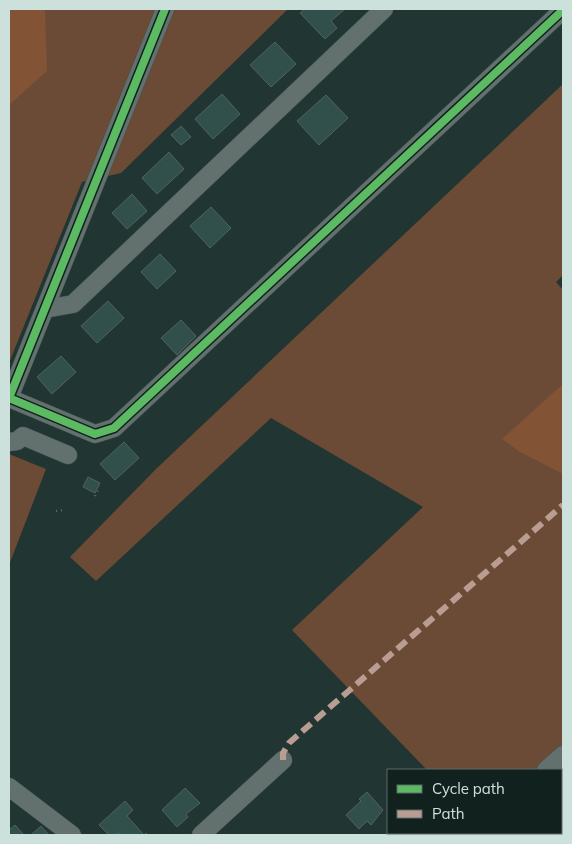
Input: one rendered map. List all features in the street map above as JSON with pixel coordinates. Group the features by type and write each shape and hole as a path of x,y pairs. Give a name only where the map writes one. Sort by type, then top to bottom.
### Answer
{"street":[{"path":"165,9 9,398 95,434 114,428 563,10"},
{"path":"44,309 72,304 384,9"},
{"path":"9,442 17,441 24,436 68,455"},
{"path":"547,769 563,755"},
{"path":"201,835 283,760"},
{"path":"9,787 72,835"}],"path":[{"path":"95,496 98,491"},
{"path":"56,511 64,510"}],"shaded area":[{"path":"9,9 288,9 121,173 82,182 9,363"},
{"path":"9,9 45,9 47,71 9,105"},
{"path":"563,84 563,275 556,282 563,290 563,835 489,834 562,834 562,769 426,769 292,630 423,507 271,418 96,581 70,557 156,469"},
{"path":"563,384 563,474 520,452 502,439"},
{"path":"9,454 46,469 9,565"}],"building":[{"path":"305,9 345,9 331,21 337,28 325,39 300,13"},
{"path":"275,42 296,64 271,87 250,65"},
{"path":"222,94 240,114 213,139 195,119"},
{"path":"326,95 348,118 319,145 297,121"},
{"path":"181,126 191,137 181,145 171,135"},
{"path":"169,152 184,169 157,194 142,178"},
{"path":"132,194 147,211 127,229 112,213"},
{"path":"211,207 231,228 210,248 190,226"},
{"path":"160,254 176,271 157,289 141,272"},
{"path":"108,301 124,318 97,343 81,326"},
{"path":"181,320 196,336 177,355 161,338"},
{"path":"61,356 76,372 52,394 37,377"},
{"path":"124,442 139,458 115,480 100,464"},
{"path":"88,477 100,483 95,493 83,487"},
{"path":"185,788 200,803 186,814 188,817 177,827 162,810"},
{"path":"367,792 383,810 371,825 367,821 359,829 346,815 361,801 359,799"},
{"path":"125,801 133,810 127,816 144,835 121,835 118,833 109,835 99,825"},
{"path":"15,825 24,835 9,835 9,830"},
{"path":"41,826 49,835 31,835"}],"marked path":[{"path":"283,760 283,753 289,743 563,505"}],"cycle path":[{"path":"9,398 165,9"},
{"path":"9,398 95,434 114,428 563,10"}]}
